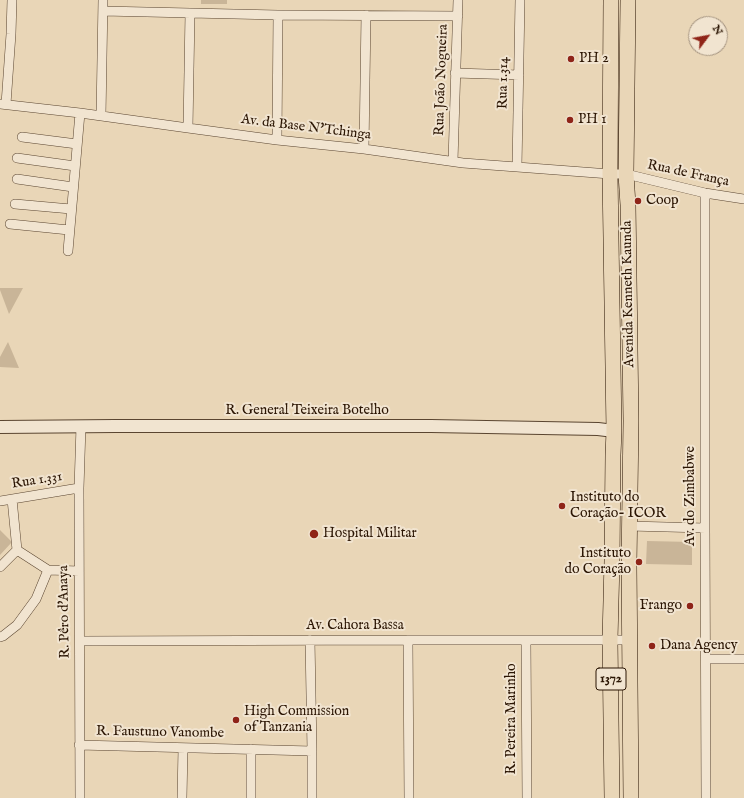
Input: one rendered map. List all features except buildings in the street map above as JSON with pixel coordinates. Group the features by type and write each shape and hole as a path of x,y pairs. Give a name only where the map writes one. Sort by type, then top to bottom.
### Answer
{"main road":[{"name":"Avenida Kenneth Kaunda","path":"610,640 612,454 614,431 610,174 611,0"},
{"name":"Avenida Kenneth Kaunda","path":"628,0 626,174 628,205 631,421 629,526 630,640"},
{"name":"1372","path":"610,640 612,798"},
{"name":"1372","path":"630,640 630,798"}],"street":[{"path":"3,104 11,34 12,0"},
{"path":"101,116 104,0"},
{"name":"Rua João Nogueira","path":"453,161 458,0"},
{"name":"Rua 1.314","path":"516,167 520,0"},
{"path":"103,11 278,15 458,16"},
{"path":"188,128 190,13"},
{"path":"277,140 278,15"},
{"path":"364,149 366,15"},
{"path":"456,73 518,75"},
{"name":"Av. da Base N'Tchinga","path":"3,104 277,140 364,149 453,161 610,174"},
{"path":"68,251 80,113"},
{"path":"22,137 77,144"},
{"path":"17,158 75,166"},
{"name":"Rua de França","path":"610,174 626,174 705,193 744,199"},
{"path":"17,179 73,186"},
{"name":"Av. do Zimbabwe","path":"705,193 706,798"},
{"path":"15,204 71,208"},
{"path":"10,224 69,230"},
{"name":"R. Pêro d'Anaya","path":"80,798 79,488 81,426"},
{"name":"R. General Teixeira Botelho","path":"0,427 431,426 590,429 614,431"},
{"name":"Rua 1.331","path":"0,500 79,488"},
{"path":"12,499 17,550"},
{"path":"629,526 705,528"},
{"path":"0,567 17,550"},
{"path":"17,550 48,570 79,571"},
{"path":"0,637 18,625 36,599 48,570"},
{"path":"310,640 312,798"},
{"path":"408,640 410,798"},
{"name":"R. Pereira Marinho","path":"526,640 527,798"},
{"name":"Av. Cahora Bassa","path":"80,641 630,640"},
{"path":"706,659 744,659"},
{"name":"R. Faustuno Vanombe","path":"79,745 312,751"},
{"path":"182,798 183,748"},
{"path":"251,749 251,798"}],"shaded area":[{"path":"201,0 227,0 227,4 201,4"},
{"path":"0,288 23,288 9,314 0,290"},
{"path":"8,342 19,368 0,367 0,357"},
{"path":"0,530 12,542 0,555"},
{"path":"647,541 692,542 692,565 646,564"}],"place":[{"name":"PH 2","path":"571,59"},
{"name":"PH 1","path":"570,120"},
{"name":"Coop","path":"638,201"},
{"name":"Instituto do Coração- ICOR","path":"562,506"},
{"name":"Hospital Militar","path":"314,534"},
{"name":"Instituto do Coração","path":"639,562"},
{"name":"Frango","path":"690,606"},
{"name":"Dana Agency","path":"652,646"},
{"name":"High Commission of Tanzania","path":"236,720"}]}
